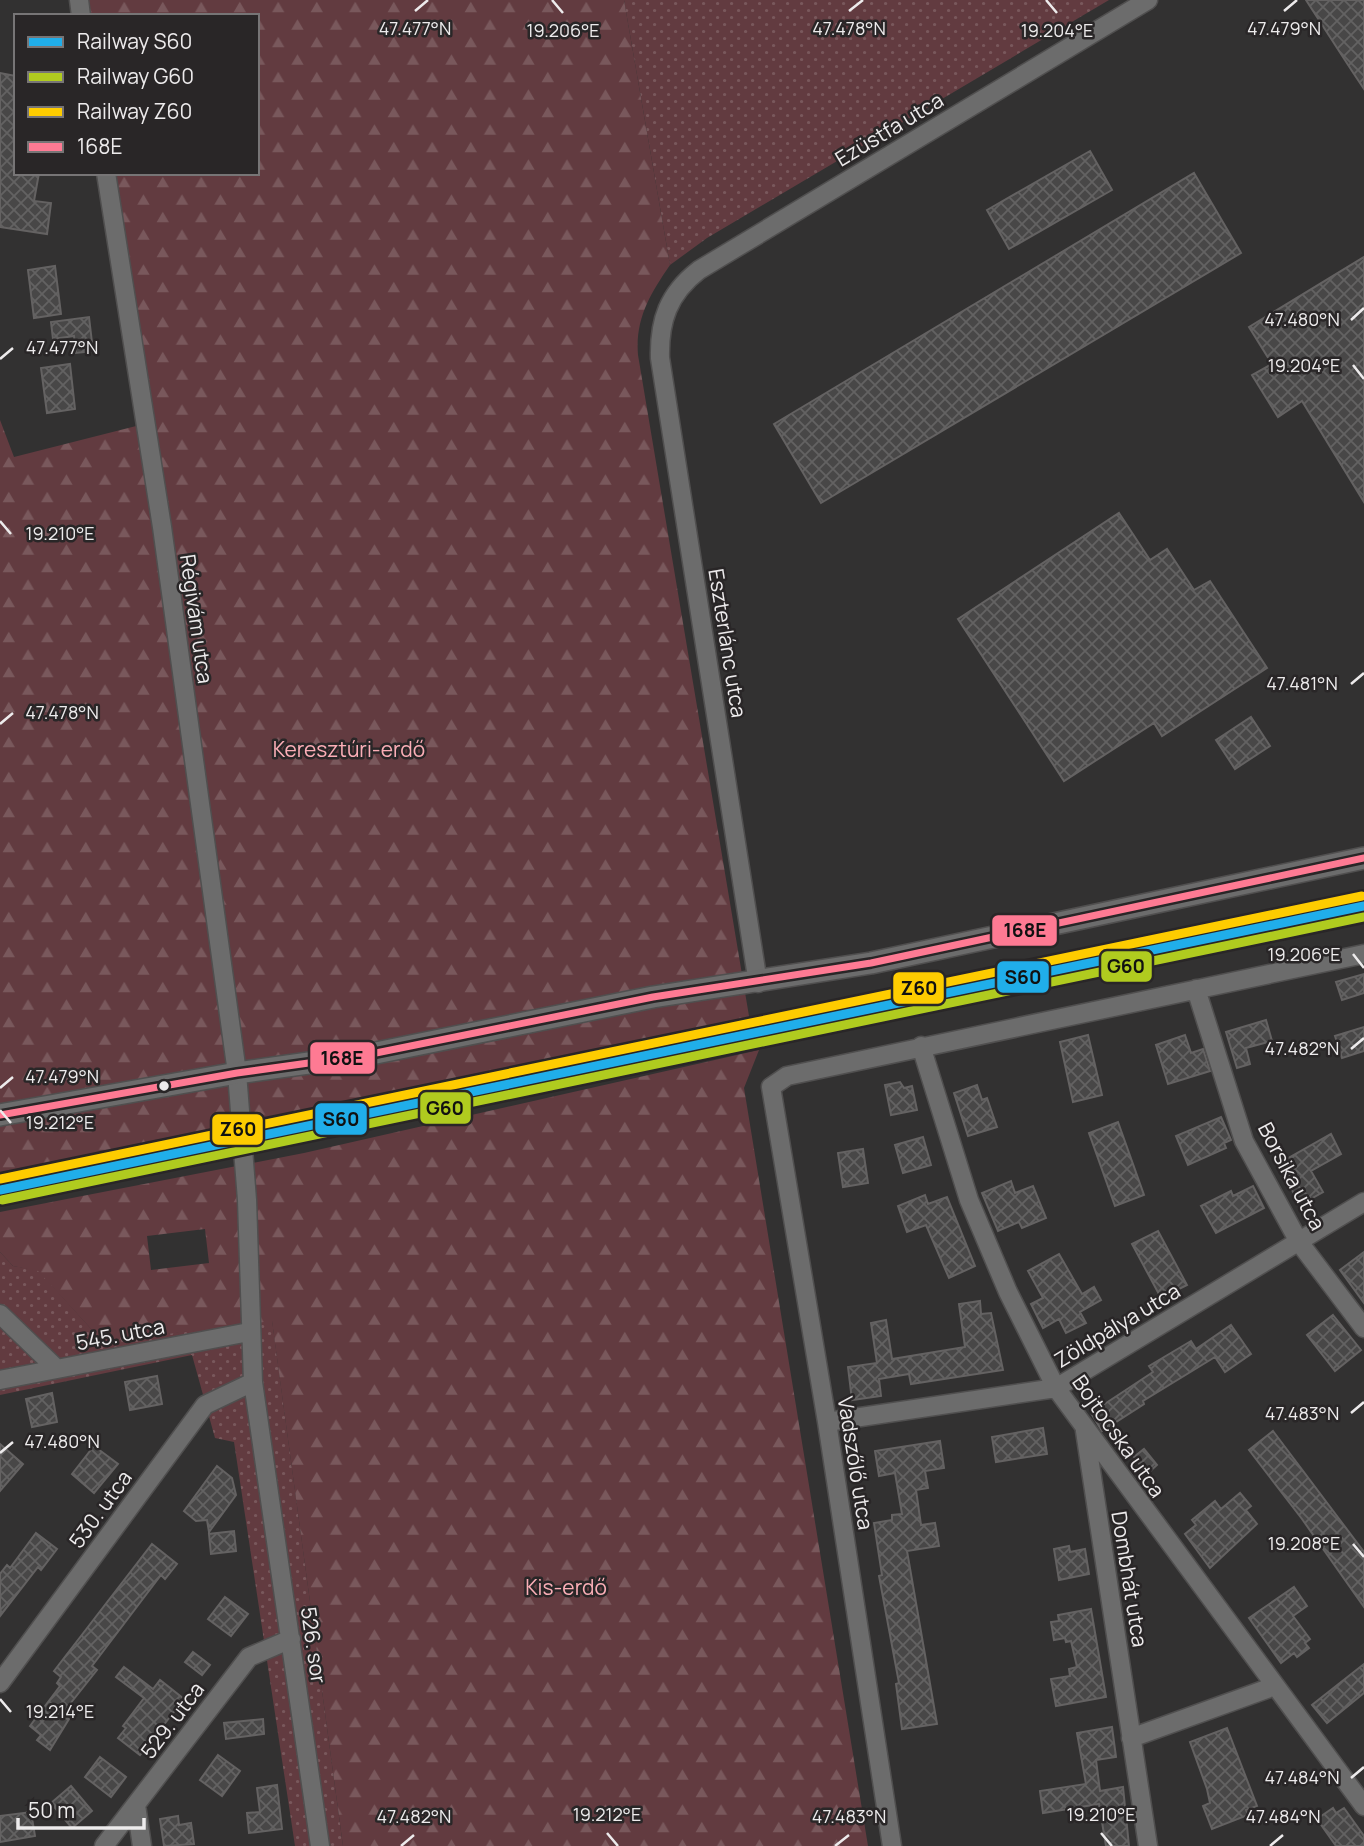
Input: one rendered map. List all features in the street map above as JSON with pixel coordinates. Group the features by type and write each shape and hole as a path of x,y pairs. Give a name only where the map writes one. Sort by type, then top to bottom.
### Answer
{"street":[{"name":"Ezüstfa utca","path":"665,311 682,284 699,270 1148,0"},
{"name":"Régivám utca","path":"106,175 162,527 237,1073"},
{"name":"Eszterlánc utca","path":"665,311 660,358 758,983"},
{"path":"0,1115 237,1073 366,1055 653,997 758,983 871,963 1364,858"},
{"path":"921,1046 1364,954"},
{"name":"Borsika utca","path":"1196,989 1244,1141 1299,1242 1364,1328"},
{"name":"Vadszőlő utca","path":"891,1846 827,1422 771,1087 788,1076 921,1046"},
{"name":"Bojtocska utca","path":"921,1046 969,1200 1008,1292 1056,1388 1364,1806"},
{"name":"526. sor","path":"237,1073 247,1200 249,1332 253,1382 320,1846"},
{"name":"Zöldpálya utca","path":"827,1422 1056,1388 1364,1202"},
{"path":"0,1314 57,1369"},
{"name":"545. utca","path":"2,1382 249,1332"},
{"name":"530. utca","path":"0,1683 205,1405 253,1382"},
{"name":"Dombhát utca","path":"1084,1427 1148,1846"},
{"name":"529. utca","path":"104,1846 249,1657 291,1639"},
{"path":"1132,1738 1275,1685"},
{"path":"136,1805 142,1846"}],"green space":[{"name":"Keresztúri-erdő","path":"85,0 624,0 670,265 645,307 639,330 638,355 751,1028 372,1102 0,1182 0,420 14,457 148,423 112,175 259,175 259,14 88,14"},
{"path":"624,0 1109,0 707,238 670,265"},
{"name":"Kis-erdő","path":"759,1050 744,1088 868,1846 343,1846 272,1321 103,1342 38,1271 13,1266 0,1252 0,1212 304,1153","holes":["205,1229 209,1263 151,1270 147,1236"]},
{"path":"0,1252 13,1266 38,1270 103,1342 272,1320 343,1846 295,1846 234,1442 215,1438 192,1355 0,1395"}],"building":[{"path":"1306,0 1364,0 1364,89 1352,71"},
{"path":"0,73 14,76 14,175 39,175 34,201 51,203 47,234 0,227"},
{"path":"1090,151 1112,190 1009,249 987,210"},
{"path":"1194,173 1241,253 821,503 774,424"},
{"path":"1364,257 1364,502 1302,401 1278,417 1252,375 1272,364 1249,327"},
{"path":"55,266 61,314 34,318 28,270"},
{"path":"89,317 93,351 76,353 74,336 53,339 51,322"},
{"path":"70,364 75,409 47,413 41,368"},
{"path":"1119,513 1150,560 1167,549 1194,590 1210,581 1267,668 1162,736 1154,723 1064,781 958,619"},
{"path":"1251,717 1270,746 1235,769 1216,740"},
{"path":"1364,974 1364,993 1342,1000 1336,982"},
{"path":"1266,1020 1272,1041 1246,1048 1250,1064 1237,1068 1226,1032"},
{"path":"1364,1027 1364,1051 1342,1058 1335,1036"},
{"path":"1088,1035 1102,1095 1073,1102 1060,1042"},
{"path":"1185,1035 1191,1053 1203,1049 1210,1071 1168,1084 1156,1045"},
{"path":"900,1082 904,1088 912,1086 917,1110 891,1115 885,1085"},
{"path":"977,1085 982,1100 987,1098 997,1127 968,1136 954,1093"},
{"path":"1221,1117 1231,1140 1224,1143 1226,1148 1188,1165 1176,1136"},
{"path":"1118,1122 1144,1195 1115,1206 1089,1133"},
{"path":"1331,1134 1341,1154 1311,1171 1323,1192 1300,1205 1278,1164"},
{"path":"923,1137 931,1165 903,1173 895,1145"},
{"path":"863,1149 868,1183 843,1187 838,1153"},
{"path":"1011,1181 1015,1193 1033,1186 1046,1218 1022,1228 1019,1222 998,1231 982,1193"},
{"path":"1253,1186 1264,1208 1216,1233 1201,1206 1231,1191 1233,1196"},
{"path":"925,1195 928,1204 947,1197 975,1266 949,1278 926,1225 907,1232 898,1206"},
{"path":"1158,1231 1187,1285 1161,1298 1132,1244"},
{"path":"1364,1252 1364,1303 1340,1270"},
{"path":"1059,1254 1082,1294 1094,1287 1101,1300 1080,1312 1086,1323 1066,1333 1059,1319 1043,1328 1031,1304 1043,1298 1028,1271"},
{"path":"980,1301 981,1314 991,1313 1003,1370 911,1384 909,1374 879,1379 881,1396 852,1400 848,1367 877,1363 871,1323 886,1320 892,1359 965,1347 959,1304"},
{"path":"1333,1315 1361,1350 1335,1371 1307,1335"},
{"path":"1231,1325 1251,1354 1225,1372 1215,1357 1143,1401 1144,1404 1102,1431 1091,1413 1153,1372 1149,1366 1191,1341 1196,1349"},
{"path":"157,1376 162,1404 130,1410 125,1382"},
{"path":"52,1393 57,1422 32,1427 26,1399"},
{"path":"1043,1428 1047,1454 996,1462 992,1437"},
{"path":"1273,1431 1364,1552 1364,1607 1249,1450"},
{"path":"940,1441 944,1468 925,1471 928,1488 916,1490 921,1525 935,1523 939,1546 907,1551 937,1724 902,1729 896,1684 899,1683 879,1576 882,1575 874,1523 892,1520 892,1515 902,1514 895,1473 879,1476 875,1451"},
{"path":"0,1444 23,1464 0,1491"},
{"path":"94,1446 118,1464 94,1493 72,1474"},
{"path":"1144,1449 1157,1465 1147,1474 1134,1457"},
{"path":"217,1466 232,1478 236,1495 209,1532 207,1520 196,1521 184,1511"},
{"path":"1240,1493 1251,1506 1246,1510 1257,1524 1210,1568 1185,1534 1196,1525 1192,1520 1215,1501 1221,1509"},
{"path":"234,1531 236,1551 211,1554 209,1534"},
{"path":"36,1533 57,1549 41,1570 38,1567 0,1616 0,1574 7,1565 10,1568"},
{"path":"152,1544 177,1564 165,1579 161,1575 92,1666 97,1670 62,1714 69,1719 50,1750 37,1740 41,1735 30,1726 60,1686 57,1683 61,1677 54,1671"},
{"path":"1069,1546 1070,1552 1085,1549 1089,1574 1059,1580 1054,1549"},
{"path":"1294,1587 1307,1606 1293,1616 1310,1639 1305,1643 1309,1648 1297,1657 1294,1653 1281,1663 1249,1618"},
{"path":"225,1597 248,1614 231,1636 208,1619"},
{"path":"1091,1609 1106,1697 1056,1706 1051,1679 1070,1676 1069,1669 1077,1667 1071,1641 1066,1642 1065,1638 1054,1640 1051,1622 1059,1621 1058,1615"},
{"path":"193,1652 210,1665 202,1675 185,1662"},
{"path":"1364,1664 1364,1693 1327,1723 1312,1705"},
{"path":"124,1667 153,1689 160,1680 184,1699 140,1755 118,1738 126,1728 123,1726 144,1698 116,1677"},
{"path":"263,1719 264,1734 226,1739 224,1723"},
{"path":"1112,1727 1116,1757 1096,1760 1100,1791 1123,1787 1129,1846 1106,1846 1099,1804 1043,1813 1040,1791 1086,1784 1077,1733"},
{"path":"1227,1728 1257,1806 1246,1810 1248,1815 1212,1829 1203,1806 1210,1803 1207,1789 1190,1742"},
{"path":"218,1755 240,1771 222,1796 200,1780"},
{"path":"100,1757 126,1777 111,1797 85,1777"},
{"path":"277,1785 282,1829 249,1833 247,1813 260,1812 257,1788"},
{"path":"71,1786 92,1811 72,1828 51,1803"},
{"path":"1333,1808 1336,1813 1344,1808 1364,1836 1364,1846 1336,1846 1317,1819"},
{"path":"31,1812 35,1836 0,1842 0,1816"},
{"path":"178,1816 179,1825 191,1823 194,1844 164,1846 160,1819"}],"rail line":[{"name":"Z60","path":"0,1179 1362,896"},
{"name":"S60","path":"0,1190 1364,906"},
{"name":"G60","path":"2,1200 1364,917"}],"transit line":[{"name":"168E","path":"0,1115 237,1073 366,1055 653,997 871,963 1364,858"}]}
